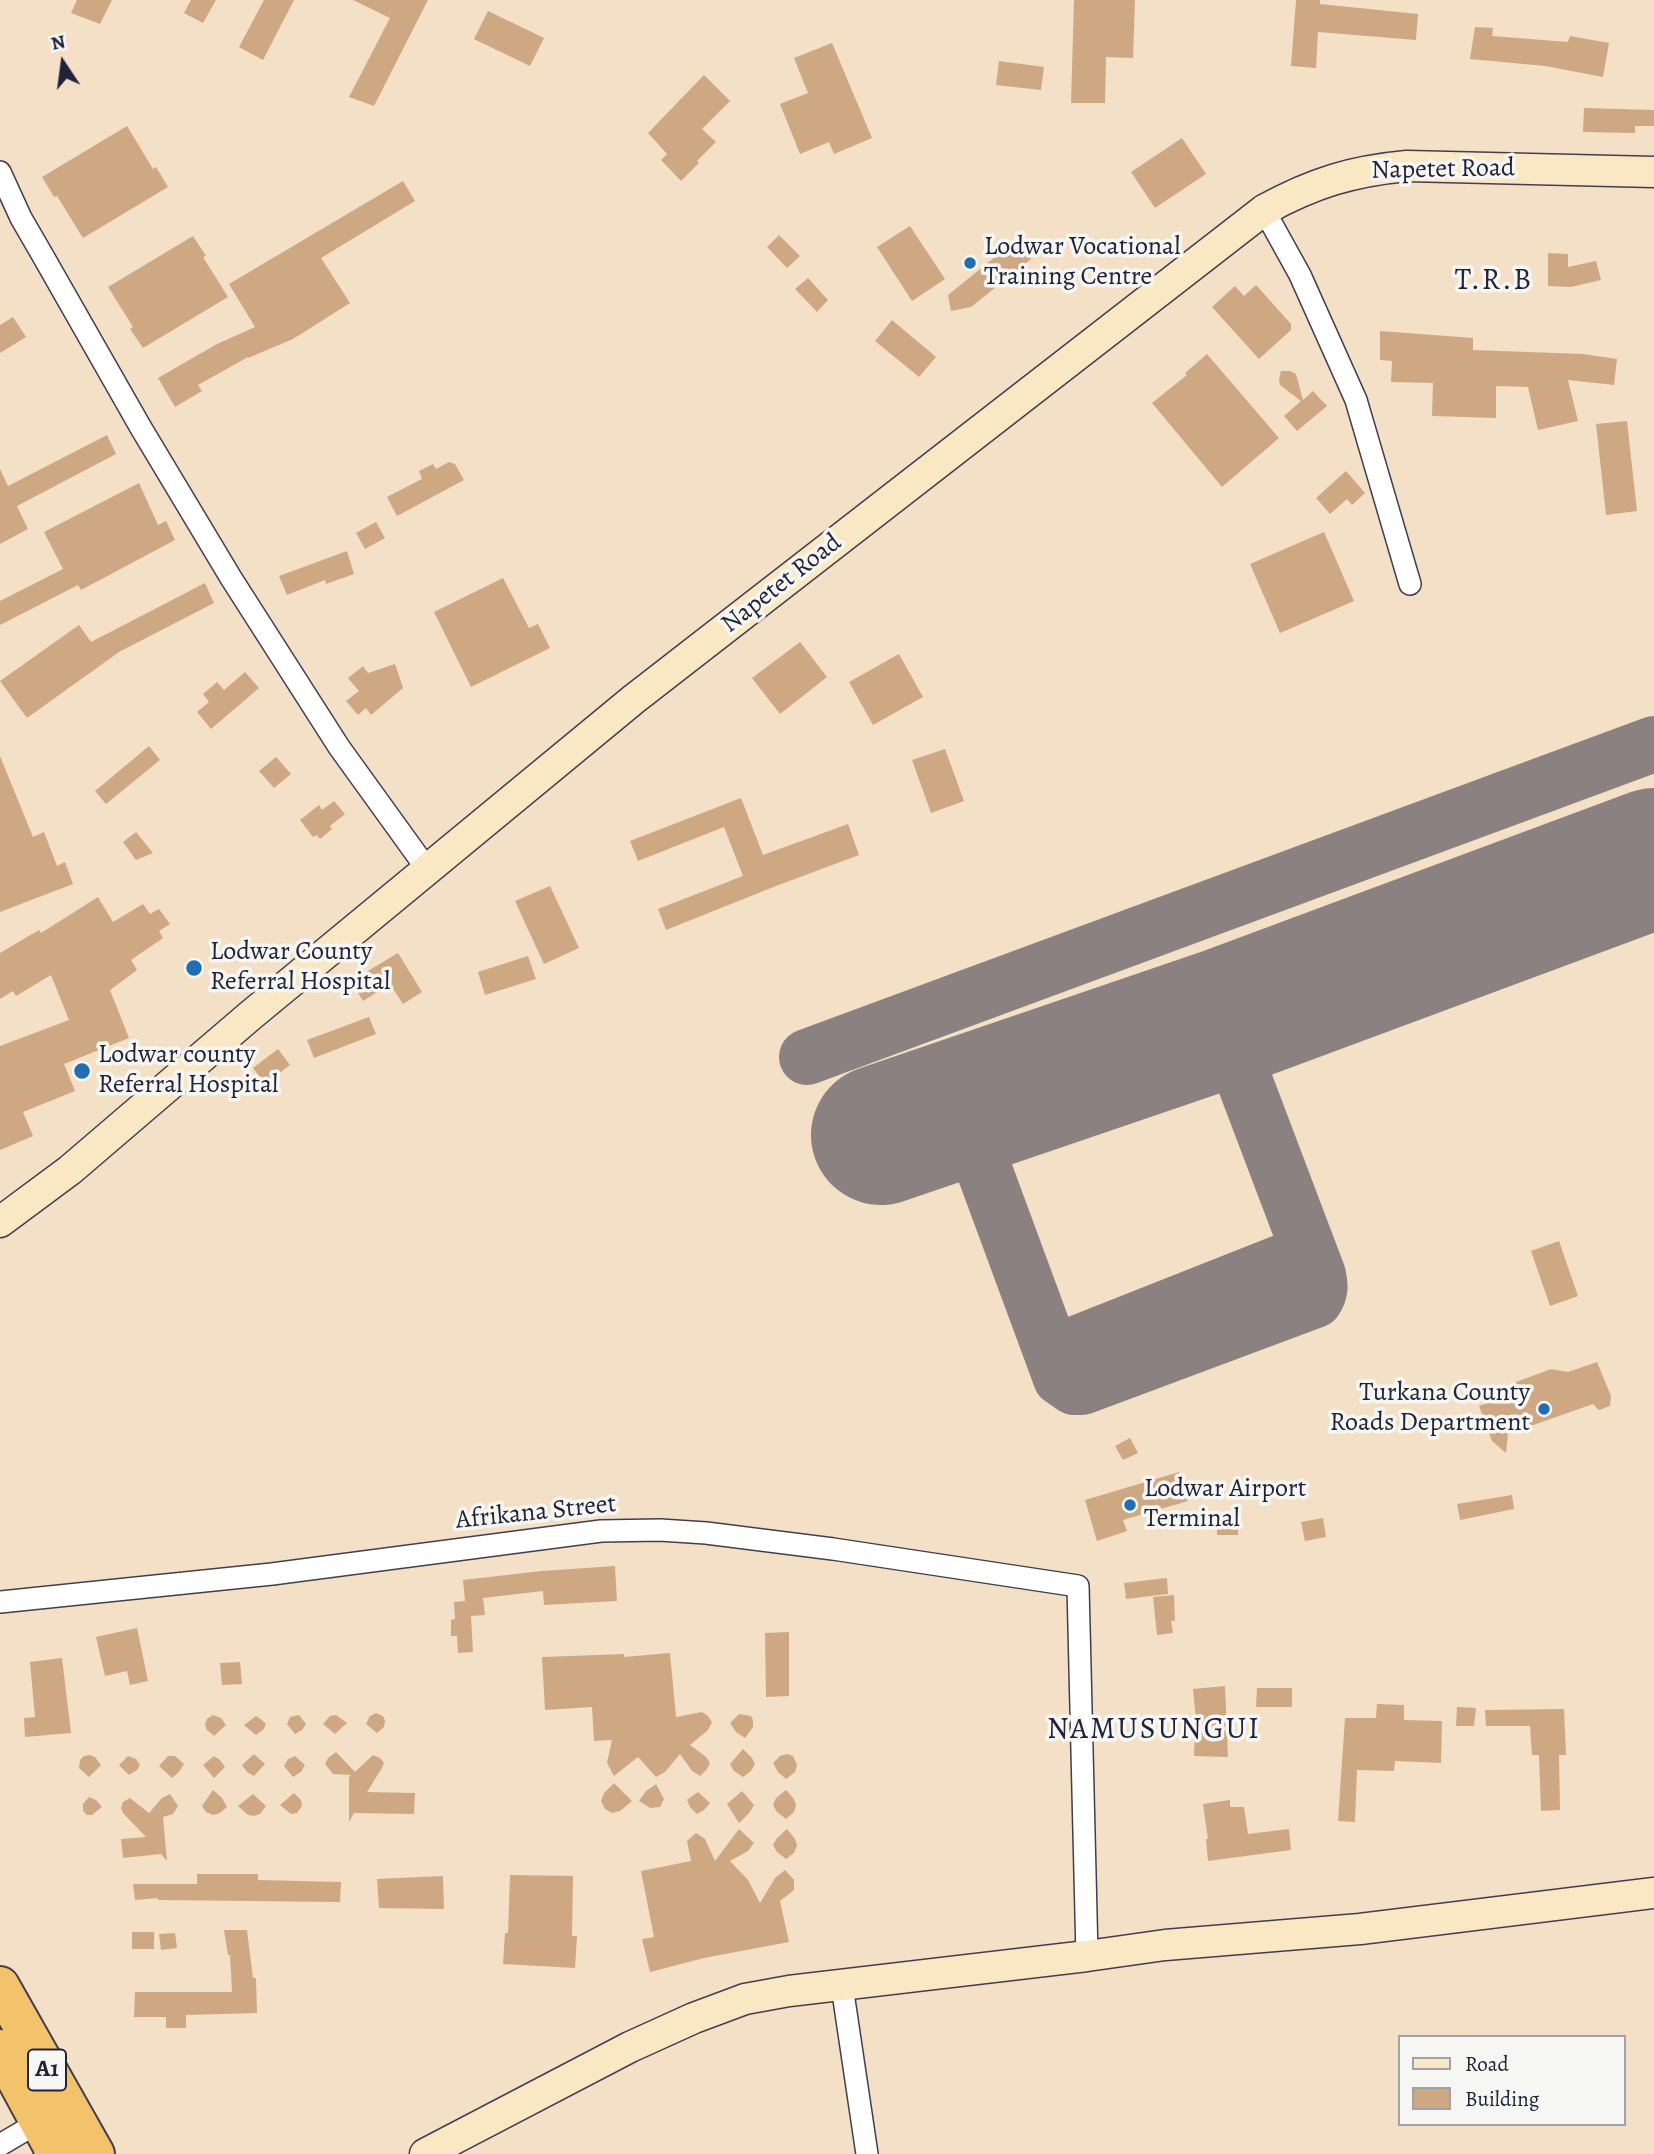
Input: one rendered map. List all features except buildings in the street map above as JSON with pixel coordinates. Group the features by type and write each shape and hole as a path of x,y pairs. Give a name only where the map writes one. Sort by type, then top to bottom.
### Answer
{"highway":[{"name":"A1","path":"0,1986 95,2154"},
{"name":"A1","path":"0,2049 47,2138"}],"main road":[{"name":"Napetet Road","path":"0,1222 70,1170 251,1015 634,699 1264,210 1295,193 1342,176 1384,168 1654,172"},
{"path":"425,2154 630,2047 745,1999 789,1991 1165,1945 1360,1929 1654,1893"}],"street":[{"path":"0,172 21,218 49,268 231,578 339,747 428,869"},
{"path":"1264,210 1300,275 1356,400 1410,584"},
{"name":"Afrikana Street","path":"0,1602 272,1574 613,1531 660,1530 833,1549 1078,1586 1087,1956"},
{"path":"842,1986 867,2154"},
{"path":"0,2145 47,2138"}],"taxiway":[{"path":"807,1057 1654,744"},
{"path":"961,1107 1061,1378 1074,1387 1082,1387 1315,1300 1318,1294 1318,1275 1221,1019"},
{"path":"1049,1344 1068,1347 1293,1258 1303,1250 1306,1243"}],"runway":[{"path":"881,1135 1221,1019 1654,858"}],"place":[{"name":"Lodwar Vocational Training Centre","path":"970,263"},
{"name":"Lodwar County Referral Hospital","path":"194,968"},
{"name":"Lodwar county Referral Hospital","path":"82,1071"},
{"name":"Turkana County Roads Department","path":"1544,1409"},
{"name":"Lodwar Airport Terminal","path":"1130,1505"}],"district":[{"name":"T.R.B","path":"1494,282"},
{"name":"NAMUSUNGUI","path":"1154,1731"}]}
